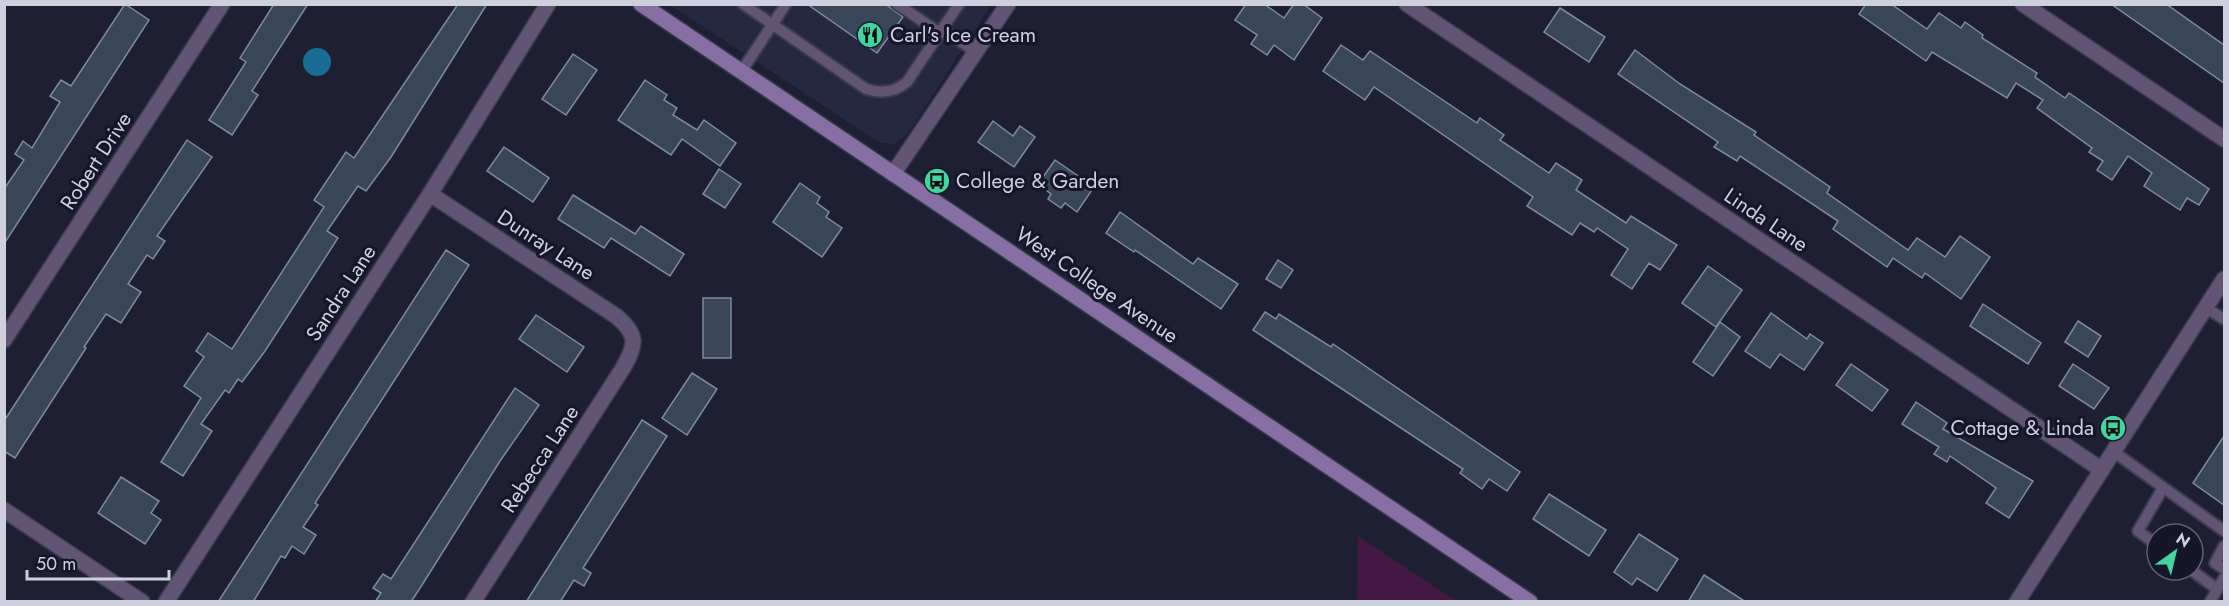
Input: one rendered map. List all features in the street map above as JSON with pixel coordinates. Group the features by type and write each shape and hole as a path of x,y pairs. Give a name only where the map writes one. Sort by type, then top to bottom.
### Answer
{"main road":[{"name":"West College Avenue","path":"641,4 1530,602"}],"street":[{"name":"Robert Drive","path":"4,340 222,4"},
{"name":"Sandra Lane","path":"166,602 430,194 548,4"},
{"path":"893,174 1008,4"},
{"name":"Linda Lane","path":"1407,4 2102,471"},
{"path":"2023,4 2224,139"},
{"name":"Dunray Lane","path":"430,194 616,316 631,330 633,337"},
{"path":"2017,602 2224,279"},
{"name":"Rebecca Lane","path":"473,602 634,350 633,337"},
{"path":"4,510 142,602"}],"lane":[{"path":"743,4 866,89 878,92 900,87 907,82 959,4"},
{"path":"741,72 786,4"},
{"path":"897,4 977,53"},
{"path":"2206,308 2224,319"},
{"path":"2114,452 2224,531"},
{"path":"2145,536 2138,531 2163,488"},
{"path":"2224,546 2215,563 2224,569"},
{"path":"2210,602 2224,578"},
{"path":"2205,581 2217,590"}],"shaded area":[{"path":"670,5 991,5 909,132 895,144 880,143"},
{"path":"317,48 327,52 331,62 327,72 317,76 307,72 303,62 307,52"},
{"path":"1358,536 1456,601 1357,601"}],"building":[{"path":"125,4 149,20 4,244 4,189 24,160 15,154 23,141 32,148 60,102 50,96 61,80 71,86"},
{"path":"274,4 308,4 252,91 258,95 232,135 209,120 246,62 240,58"},
{"path":"458,4 487,4 391,157 366,191 358,186 327,231 338,238 265,351 242,382 238,379 229,393 225,390 201,424 212,431 183,476 161,462 201,398 184,386 204,357 196,351 208,333 232,349 324,207 314,200 346,152 354,158"},
{"name":"Carl's Ice Cream","path":"807,4 885,4 903,17 877,53"},
{"path":"1246,4 1264,4 1284,18 1294,4 1303,4 1322,18 1294,60 1274,45 1267,55 1251,44 1257,35 1235,20"},
{"path":"1866,4 1891,4 1927,29 1939,13 1961,28 1965,22 1983,35 1982,38 2037,73 2035,77 2065,98 2069,93 2209,189 2199,205 2187,198 2180,210 2144,186 2152,173 2128,156 2112,180 2097,170 2103,161 2089,152 2092,148 2037,108 2043,100 2016,83 2007,98 1932,52 1926,61 1859,14"},
{"path":"2111,4 2166,4 2224,45 2224,83"},
{"path":"1560,8 1605,37 1589,62 1544,32"},
{"path":"1341,45 1363,60 1370,51 1477,123 1480,118 1504,135 1500,140 1549,173 1556,163 1582,180 1576,190 1626,223 1631,216 1677,245 1660,270 1649,263 1632,289 1611,275 1628,249 1597,228 1594,232 1580,223 1572,235 1527,206 1533,197 1374,87 1365,100 1323,71"},
{"path":"1635,50 1680,84 1756,132 1754,135 1830,187 1827,193 1908,250 1917,238 1945,257 1960,236 1990,257 1961,299 1925,273 1922,278 1893,258 1887,267 1833,229 1838,221 1740,156 1737,161 1714,147 1718,142 1618,74"},
{"path":"573,54 597,70 566,115 542,99"},
{"path":"645,80 667,95 664,100 677,108 673,115 697,130 704,120 736,143 720,166 682,139 671,155 618,120"},
{"path":"993,121 1013,136 1020,126 1035,137 1014,167 978,142"},
{"path":"187,140 212,157 157,236 165,241 153,259 147,255 128,284 141,292 121,323 106,314 15,458 4,451 4,421"},
{"path":"504,147 549,178 533,202 487,171"},
{"path":"1055,160 1094,187 1077,212 1065,203 1061,208 1048,199 1051,194 1038,184"},
{"path":"719,169 741,184 725,208 703,194"},
{"path":"800,183 820,197 817,203 829,212 826,217 842,228 822,257 773,222"},
{"path":"573,195 635,234 641,226 684,254 670,276 611,238 604,248 558,219"},
{"path":"1120,212 1193,264 1198,258 1238,284 1221,309 1135,250 1134,252 1106,233"},
{"path":"446,250 469,265 315,503 318,505 303,527 316,535 304,554 292,546 285,558 281,556 253,602 218,602"},
{"path":"1278,260 1293,270 1281,288 1266,279"},
{"path":"1708,266 1742,290 1716,327 1682,303"},
{"path":"703,298 731,298 731,358 703,358"},
{"path":"1983,304 2041,343 2028,364 1970,326"},
{"path":"1265,312 1276,319 1279,314 1331,347 1333,344 1520,472 1507,491 1489,479 1482,489 1460,473 1463,469 1253,330"},
{"path":"1771,313 1807,339 1810,334 1823,343 1804,370 1780,354 1770,368 1745,351"},
{"path":"536,315 584,347 567,372 519,339"},
{"path":"2078,321 2101,336 2088,357 2065,342"},
{"path":"1720,322 1740,337 1713,376 1693,362"},
{"path":"1851,364 1888,390 1872,411 1836,385"},
{"path":"2073,364 2109,388 2094,409 2059,386"},
{"path":"692,373 717,389 687,435 662,418"},
{"path":"515,388 539,405 500,461 411,602 375,602 381,593 373,588 383,574 391,579"},
{"path":"1916,402 1947,423 1943,429 2033,481 2009,518 1986,503 1996,488 1950,456 1947,462 1934,454 1939,447 1902,424"},
{"path":"642,420 667,436 583,568 591,573 584,586 574,580 560,602 526,602"},
{"path":"2224,436 2224,505 2193,483"},
{"path":"121,477 159,501 151,513 161,520 145,544 98,513"},
{"path":"1549,494 1606,530 1589,556 1533,519"},
{"path":"1639,534 1678,559 1657,591 1637,578 1632,585 1614,572"},
{"path":"1704,575 1746,602 1688,602"}],"place":[{"name":"Carl's Ice Cream","path":"870,35"},
{"name":"College & Garden","path":"937,181"},
{"name":"Cottage & Linda","path":"2113,428"}]}
